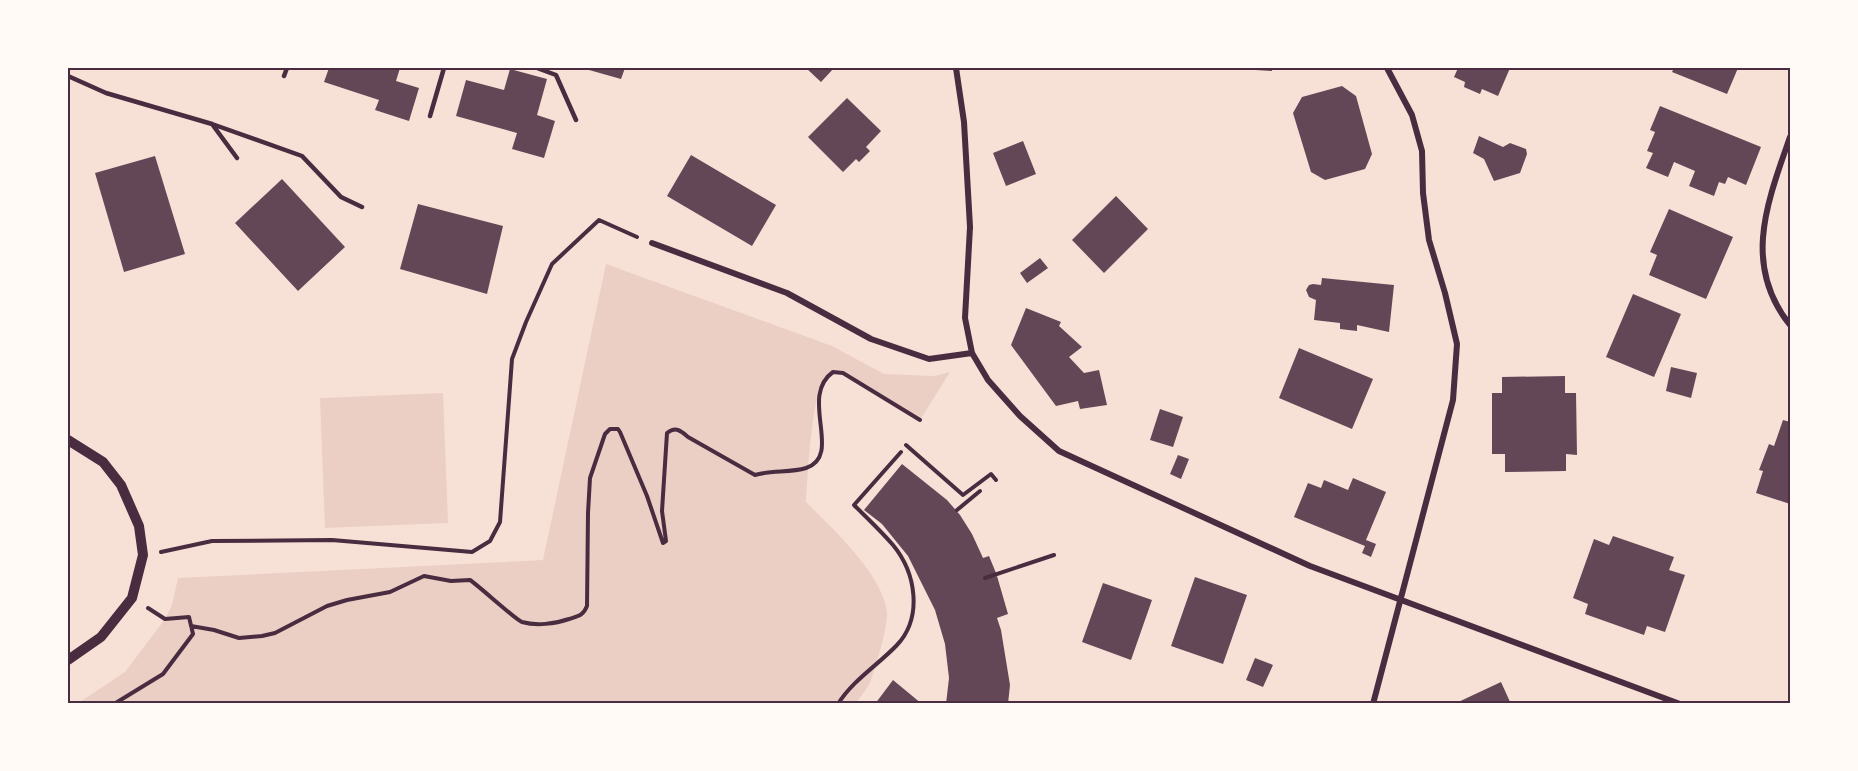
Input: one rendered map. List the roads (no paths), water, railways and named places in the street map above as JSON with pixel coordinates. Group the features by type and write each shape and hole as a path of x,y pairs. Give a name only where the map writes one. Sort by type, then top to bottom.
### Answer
{"street":[{"path":"956,68 964,122 970,227 965,318 972,352 988,380 1020,416 1059,451 1310,566 1401,598 1680,704"},
{"path":"1373,704 1453,400 1457,344 1429,240 1423,193 1422,151 1412,115 1387,68"},
{"path":"1791,137 1779,169 1765,220 1761,250 1764,276 1777,308 1791,325"},
{"path":"652,243 787,293 871,339 929,359 972,352"},
{"path":"68,440 103,462 121,485 139,525 143,555 132,598 101,637 68,660"}],"lane":[{"path":"284,76 287,68"},
{"path":"430,116 444,68"},
{"path":"537,68 556,75 576,120"},
{"path":"68,76 106,93 212,124 302,156 341,197 362,207"},
{"path":"212,124 237,158"}]}
